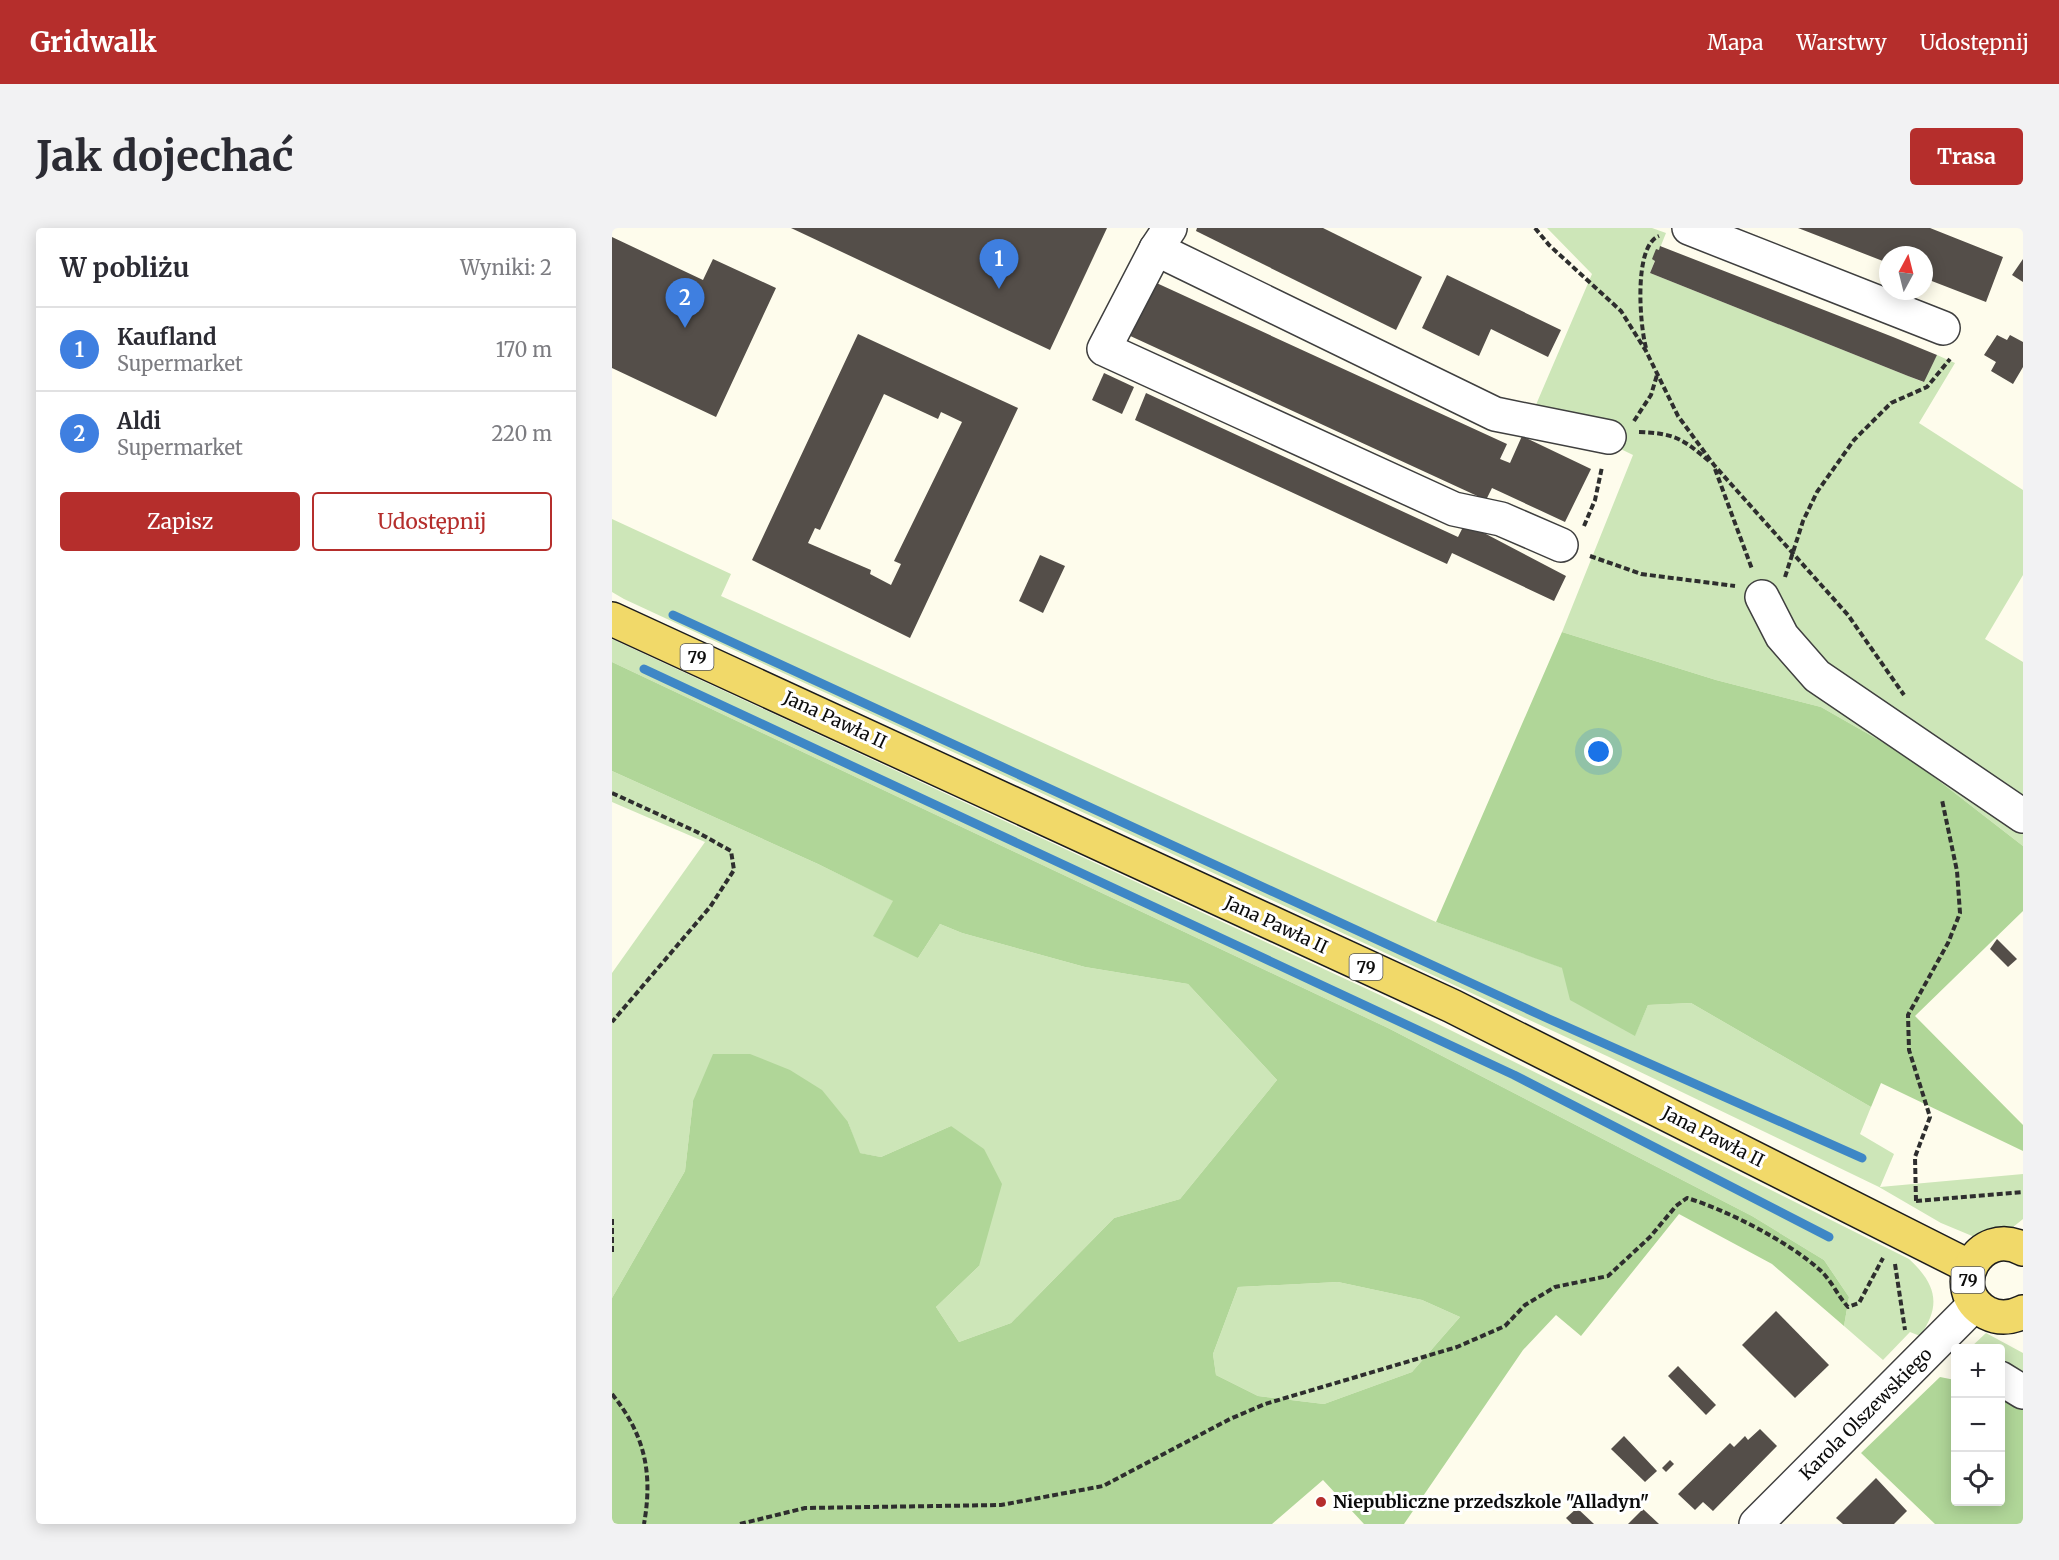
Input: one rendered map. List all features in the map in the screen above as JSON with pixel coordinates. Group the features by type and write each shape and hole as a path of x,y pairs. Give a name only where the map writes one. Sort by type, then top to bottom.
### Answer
{"main road":[{"name":"Jana Pawła II","path":"621,621 1452,1006 1970,1267"},
{"name":"79","path":"2023,1249 2002,1243 1988,1247 1977,1255 1970,1267 1968,1286 1976,1304 1992,1315 2002,1317 2023,1312"}],"street":[{"path":"1678,231 1739,237 1943,328"},
{"path":"1561,545 1501,519 1454,509 1104,349 1163,239 1495,414 1609,437"},
{"path":"1762,597 1777,627 1797,656 1816,676 2023,816"},
{"name":"Karola Olszewskiego","path":"1756,1524 1976,1304"},
{"path":"2005,1381 2023,1392"}],"path":[{"path":"1535,228 1549,245 1621,311 1647,351"},
{"path":"1678,231 1654,238 1646,251 1641,271 1640,326 1657,375 1678,416 1714,465 1848,615 1907,699"},
{"path":"1777,627 1780,590 1803,521 1817,492 1854,440 1891,403 1927,387 1952,355 1956,347 1955,336 1943,328"},
{"path":"1561,545 1583,528 1595,500 1609,437 1633,422 1651,395 1657,375"},
{"path":"1609,437 1637,432 1670,434 1682,438 1714,465 1762,597"},
{"path":"1561,545 1641,574 1724,584 1744,588 1762,597"},
{"path":"1913,1206 1916,1201 1915,1156 1930,1117 1909,1050 1908,1015 1948,943 1960,913 1957,871 1929,753"},
{"path":"612,793 697,832 731,851 734,870 710,907 612,1022"},
{"path":"1916,1201 2023,1192"},
{"path":"740,1524 805,1508 1001,1505 1103,1486 1230,1419 1265,1404 1457,1347 1505,1326 1525,1305 1555,1287 1608,1275 1650,1237 1676,1206 1688,1198 1711,1205 1777,1240 1822,1271 1848,1307 1859,1303 1886,1253"},
{"path":"612,1219 612,1253"},
{"path":"1894,1256 1905,1335"},
{"path":"612,1394 623,1408 642,1445 650,1475 644,1524"}],"green space":[{"path":"1547,228 1652,228 1666,233 1650,273 1923,382 1937,355 1955,363 1919,423 2023,490 2023,575 1985,639 2023,662 2023,846 1907,756 1821,707 1716,680 1562,632 1633,455 1535,407 1592,274"},
{"path":"612,519 731,574 721,596 1436,922 1563,968 1635,1035 1648,1005 1691,1003 1871,1107 1860,1134 1894,1154 1880,1187 2023,1174 2023,1219 2002,1236 1977,1238 1941,1223 1879,1187 1609,1057 624,599 612,592"},
{"path":"1562,632 1716,680 1821,707 1907,756 2023,846 2023,911 1915,1016 2023,1125 2023,1151 1881,1083 1871,1107 1691,1003 1648,1005 1635,1036 1570,1000 1562,968 1436,922"},
{"path":"612,639 1382,996 1909,1259 1925,1277 1933,1295 1933,1305 1927,1325 1920,1336 1910,1332 1883,1360 1844,1326 1849,1297 1824,1260 1752,1216 1388,1028 612,662"},
{"path":"612,662 1388,1028 1752,1216 1824,1260 1849,1297 1844,1326 1772,1264 1679,1214 1581,1336 1556,1315 1523,1350 1404,1524 1364,1524 1323,1480 1272,1524 612,1524 612,1298 685,1171 693,1101 713,1054 750,1054 790,1070 822,1090 848,1122 860,1153 881,1157 951,1126 984,1149 1002,1184 979,1266 936,1307 959,1342 1011,1323 1114,1218 1180,1199 1277,1080 1188,984 1085,967 962,933 940,924 918,958 873,936 893,901 818,864 612,771","holes":["1338,1282 1422,1300 1460,1317 1412,1372 1324,1404 1258,1396 1216,1375 1213,1354 1238,1287"]},
{"path":"612,771 894,901 918,958 940,924 962,933 1085,967 1188,984 1277,1080 1180,1199 1114,1218 1011,1323 959,1342 936,1307 979,1266 951,1126 881,1157 859,1153 848,1122 693,1101 685,1171 612,1298 612,973 705,842 612,802"},
{"path":"1338,1282 1422,1300 1460,1317 1412,1372 1324,1404 1258,1396 1216,1375 1213,1354 1238,1287"},
{"path":"1986,1333 2023,1353 2023,1453 2005,1436 2005,1344 1974,1344"},
{"path":"1940,1377 1951,1379 1951,1506 2005,1506 2005,1396 2023,1405 2023,1524 1935,1524 1861,1453"}],"building":[{"path":"791,228 1107,228 1050,350"},
{"path":"1197,228 1323,228 1422,277 1396,330 1196,231"},
{"path":"1798,228 1930,228 2003,257 1986,302 1933,281 1933,246 1879,246 1879,260"},
{"path":"612,237 703,280 713,259 776,288 716,417 612,368"},
{"path":"1660,246 1937,355 1924,382 1908,376 1650,273 1655,261 1652,259 1656,249 1659,250"},
{"path":"2023,259 2023,282 2012,275"},
{"path":"1447,275 1561,330 1548,357 1491,329 1479,356 1422,328"},
{"path":"1150,280 1507,444 1500,459 1510,463 1522,436 1591,469 1565,522 1492,488 1486,500 1126,334"},
{"path":"858,334 1018,408 910,638 752,560","holes":["884,394 938,419 941,412 962,422 894,561 901,564 891,585 870,574 871,570 808,543 815,528 820,530"]},
{"path":"1997,335 2007,340 2010,335 2023,342 2023,367 2013,384 1991,371 1996,362 1984,355"},
{"path":"1104,373 1134,387 1122,414 1092,400"},
{"path":"1146,393 1458,537 1465,523 1566,576 1554,601 1452,553 1447,564 1135,420"},
{"path":"1040,555 1065,566 1043,613 1019,601"},
{"path":"1997,939 2017,959 2008,967 1990,949"},
{"path":"1776,1311 1829,1365 1795,1398 1742,1345"},
{"path":"1678,1366 1716,1405 1706,1415 1668,1376"},
{"path":"1760,1429 1777,1446 1713,1511 1703,1502 1695,1510 1678,1494 1730,1443 1734,1447 1745,1436 1748,1440"},
{"path":"1624,1436 1657,1471 1645,1482 1611,1449"},
{"path":"1670,1460 1674,1464 1666,1472 1662,1468"},
{"path":"1876,1478 1907,1511 1894,1524 1843,1524 1836,1518"},
{"path":"1577,1508 1594,1524 1572,1524 1566,1518"},
{"path":"1643,1509 1659,1524 1628,1524"}],"waterway":[{"path":"673,615 1549,1019 1862,1158"},
{"path":"644,669 1514,1075 1829,1237"}],"place":[{"name":"Kaufland","path":"999,289"},
{"name":"Aldi","path":"685,328"},
{"name":"Niepubliczne przedszkole \"Alladyn\"","path":"1321,1502"}]}
